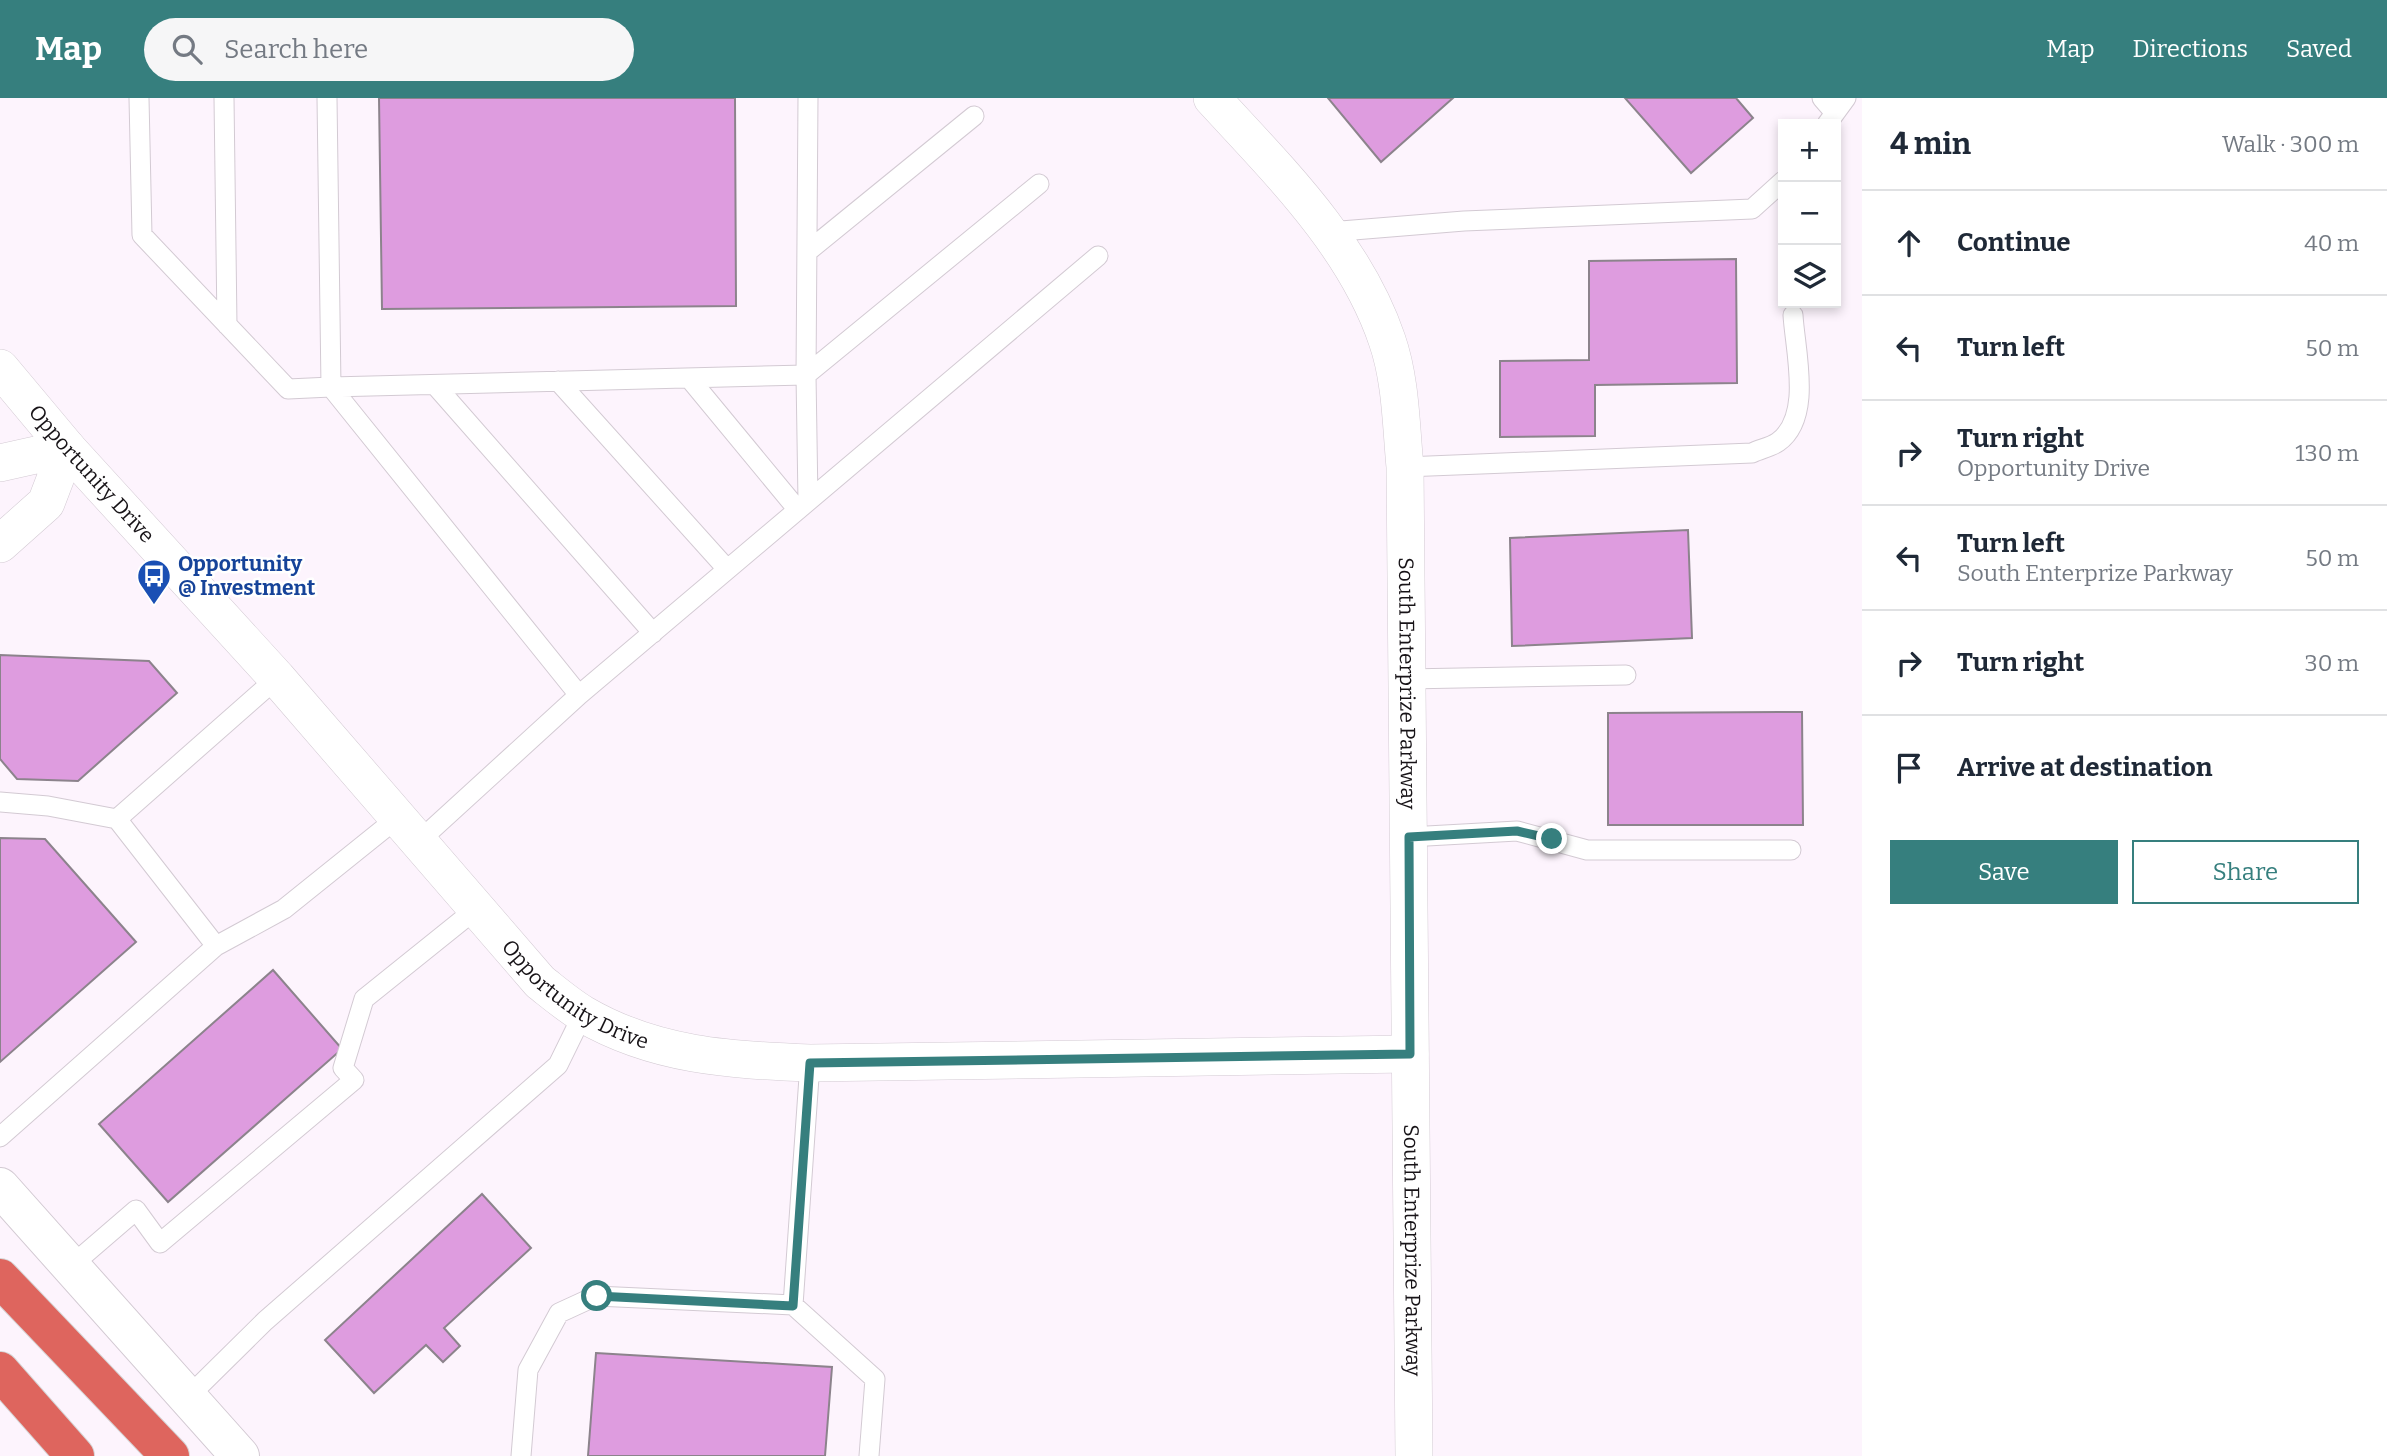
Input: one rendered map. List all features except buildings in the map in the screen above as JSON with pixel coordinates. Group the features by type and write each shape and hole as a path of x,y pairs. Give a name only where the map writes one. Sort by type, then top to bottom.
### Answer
{"highway":[{"path":"0,1278 170,1456"},
{"path":"0,1371 75,1456"}],"main road":[{"path":"0,1187 240,1456"}],"street":[{"name":"South Enterprize Parkway","path":"1212,98 1329,232 1367,295 1387,341 1399,398 1405,467 1414,1456"},
{"name":"Opportunity Drive","path":"0,368 67,448 277,678 540,982 583,1014 643,1041 716,1059 810,1063 1410,1054"},
{"path":"0,463 67,448"},
{"path":"0,544 46,503 67,448"}],"lane":[{"path":"139,98 142,235 288,389 806,374 1039,184"},
{"path":"224,98 227,325"},
{"path":"327,98 331,387 579,695"},
{"path":"803,505 808,98"},
{"path":"1822,98 1836,112"},
{"path":"807,252 974,117"},
{"path":"1329,232 1464,221 1752,209 1782,182"},
{"path":"0,1138 216,946 284,909 407,831 579,695 1098,256"},
{"path":"1405,467 1752,453 1779,442 1794,425 1799,400 1793,315"},
{"path":"689,378 803,505"},
{"path":"558,382 727,569"},
{"path":"435,385 653,633"},
{"path":"1407,679 1626,675"},
{"path":"117,819 277,678"},
{"path":"0,802 48,806 117,819 216,946"},
{"path":"1409,837 1517,831 1587,850 1791,850"},
{"path":"71,1266 136,1210 160,1243 354,1080 343,1068 364,999 475,909"},
{"path":"188,1397 265,1321 558,1065 583,1014"},
{"path":"793,1306 810,1063"},
{"path":"521,1456 528,1370 559,1313 597,1296 793,1306 875,1379 869,1456"}],"place":[{"name":"Opportunity @ Investment","path":"154,606"}],"route":[{"path":"597,1296 793,1306 810,1063 1410,1054 1409,837 1517,831 1552,839"}]}
